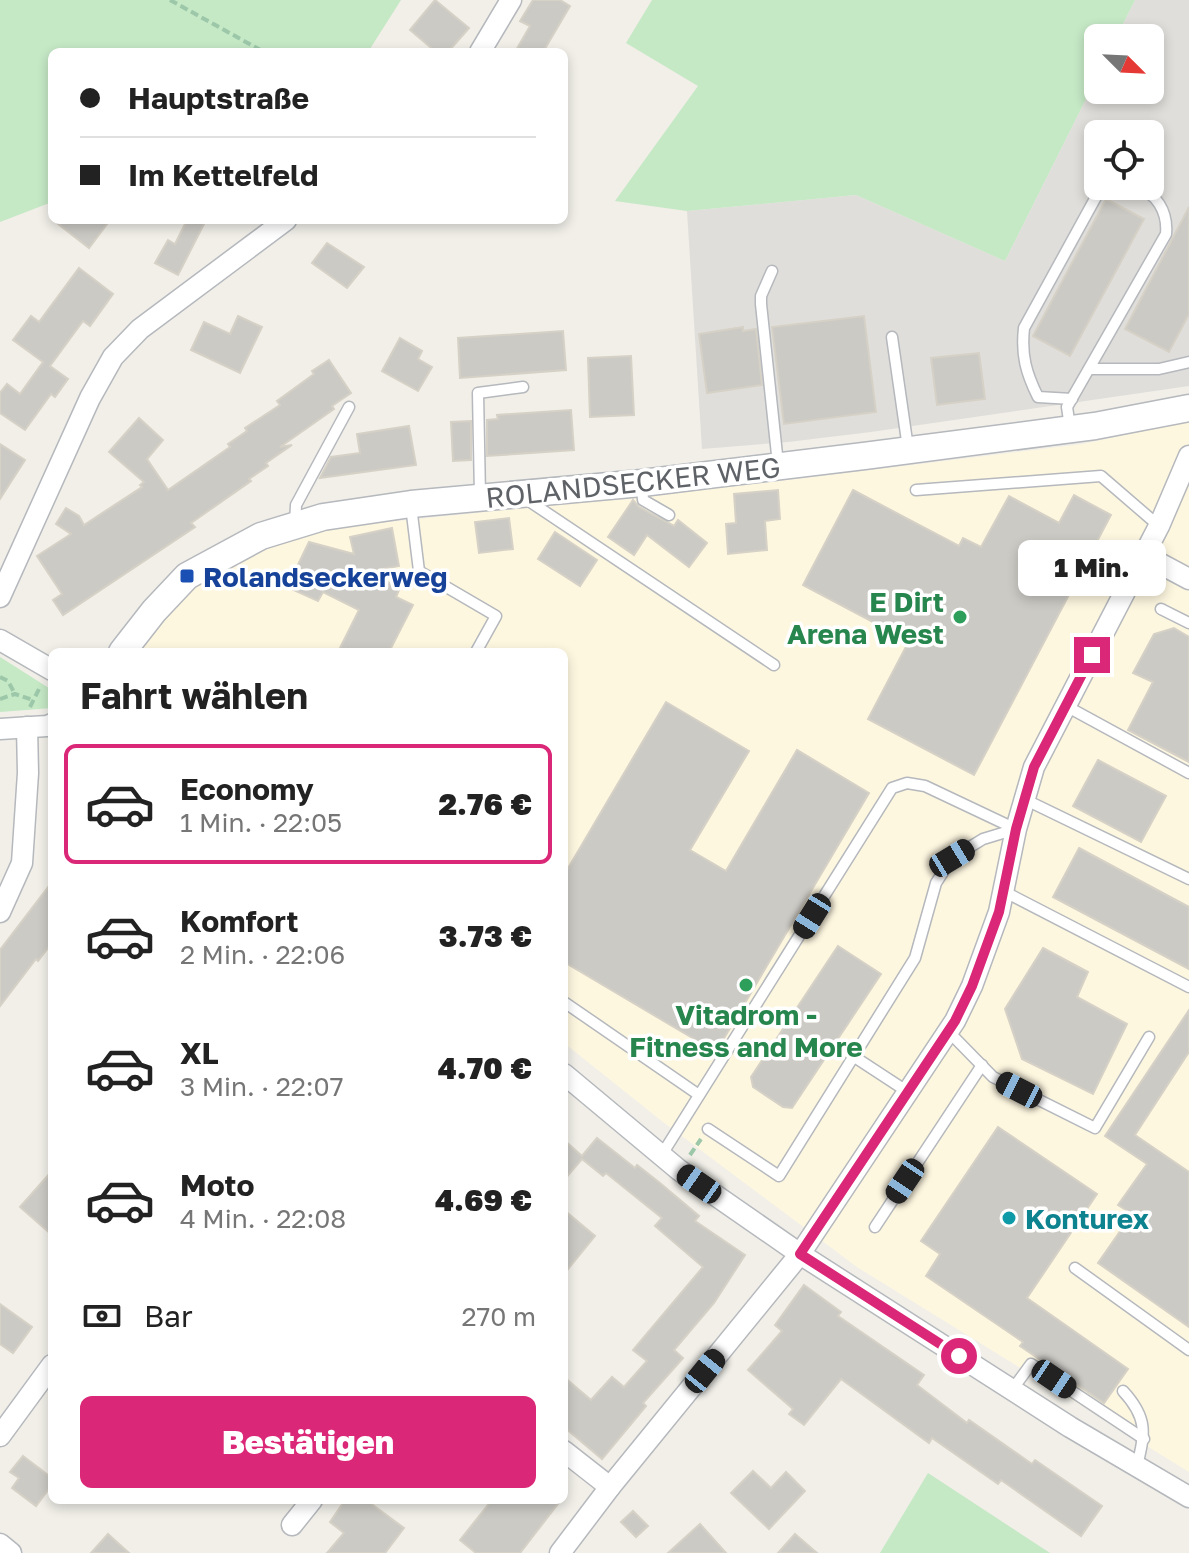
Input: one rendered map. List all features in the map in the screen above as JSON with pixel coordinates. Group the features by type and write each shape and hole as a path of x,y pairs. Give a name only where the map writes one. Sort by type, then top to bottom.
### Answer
{"street":[{"path":"482,48 511,0"},
{"path":"0,597 90,398 113,357 140,329 281,224"},
{"name":"ROLANDSECKER WEG","path":"125,648 187,576 261,536 323,517 411,504 642,483 909,450 1070,429 1189,408"},
{"path":"560,1553 800,1254 948,1031 972,986 984,955 1034,767 1159,526 1189,456"},
{"path":"1144,555 1189,579"},
{"path":"0,640 48,668"},
{"path":"0,729 48,724"},
{"path":"0,912 22,863 28,773 27,727"},
{"path":"568,1077 661,1156 800,1254 1012,1390 1189,1497"},
{"path":"0,1436 48,1370"},
{"path":"568,1454 610,1487"},
{"path":"292,1525 309,1504"},
{"path":"0,1544 11,1553"}],"lane":[{"path":"1072,399 1038,397 1026,373 1022,349 1024,328 1094,200"},
{"path":"1070,429 1067,407 1166,234 1165,211 1157,200"},
{"path":"772,271 761,296 761,304 778,466"},
{"path":"892,337 909,450"},
{"path":"1089,369 1159,369 1189,362"},
{"path":"480,498 478,393 523,387"},
{"path":"295,526 296,505 349,407"},
{"path":"916,490 1101,476 1159,526"},
{"path":"642,483 643,500 669,515"},
{"path":"519,495 774,665"},
{"path":"411,504 419,571 496,616 478,648"},
{"path":"1161,609 1189,623"},
{"path":"1066,706 1189,773"},
{"path":"661,1156 892,788 907,783 925,786 1016,829"},
{"path":"1024,799 1189,879"},
{"path":"708,1129 779,1176 915,958 936,883 952,858 983,839 1016,829"},
{"path":"1003,891 1189,987"},
{"path":"568,1005 699,1095"},
{"path":"948,1031 993,1077 1095,1128 1149,1037"},
{"path":"853,1056 908,1092"},
{"path":"875,1227 982,1065"},
{"path":"1075,1268 1189,1350"},
{"path":"1012,1390 1031,1364 1144,1439"},
{"path":"1123,1391 1142,1416 1144,1439 1137,1466"}],"path":[{"path":"170,0 257,48"},
{"path":"0,677 8,681 15,694"},
{"path":"0,699 15,694 33,700"}],"shaded area":[{"path":"1135,0 1189,0 1189,386 871,432 702,449 687,211 856,195 1005,261 1084,103 1164,104 1164,24 1123,24"},
{"path":"1189,421 1189,1472 857,1267 663,1122 568,1046 568,648 139,648 168,609 209,576 261,548 320,529 747,485 1083,444"}],"green space":[{"path":"0,0 401,0 371,48 48,48 48,204 0,222"},
{"path":"652,0 1135,0 1123,24 1084,24 1084,103 1005,261 856,195 687,211 615,201 698,86 626,43"},
{"path":"0,657 48,687 48,708 0,712"},
{"path":"928,1473 1050,1553 880,1553"}],"building":[{"path":"435,0 469,28 452,48 431,48 410,30"},
{"path":"533,0 560,0 570,6 545,48 517,48 530,26 520,21"},
{"path":"1105,200 1144,219 1070,356 1033,336"},
{"path":"1189,207 1189,314 1169,352 1125,329"},
{"path":"58,224 107,224 89,248"},
{"path":"185,224 204,224 178,275 155,263 168,240 175,244"},
{"path":"327,243 364,267 347,288 312,263"},
{"path":"79,268 113,294 90,326 83,321 50,366 68,379 55,397 51,394 25,430 0,413 0,393 7,384 20,394 43,362 13,340 31,316 39,322"},
{"path":"238,316 262,327 240,373 191,350 204,322 230,334"},
{"path":"864,316 876,412 784,424 772,327"},
{"path":"743,327 743,331 756,329 762,385 707,393 699,334"},
{"path":"563,331 566,370 460,378 458,338"},
{"path":"400,338 422,351 418,359 432,367 418,391 382,371"},
{"path":"979,353 985,399 937,405 931,358"},
{"path":"631,356 634,415 590,417 588,358"},
{"path":"329,360 351,393 332,406 334,409 280,447 292,445 266,463 268,466 249,479 251,481 191,523 195,527 63,615 53,600 62,594 37,556 71,534 56,524 66,508 79,516 84,525 142,487 140,485 144,482 109,452 139,418 163,440 147,459 168,490 230,447 228,444 247,431 245,428 280,405 277,401"},
{"path":"571,410 574,450 487,456 487,420 498,419 497,415"},
{"path":"471,421 471,460 453,461 451,422"},
{"path":"409,426 416,465 320,478 331,457 360,453 357,434"},
{"path":"0,444 25,460 0,499"},
{"path":"778,490 780,519 765,521 767,550 728,554 726,524 736,523 734,494"},
{"name":"E Dirt Arena West","path":"853,490 959,546 963,538 981,547 1009,496 1059,523 1074,495 1111,515 974,775 868,719 909,641 803,585"},
{"path":"633,500 639,507 674,526 678,520 707,543 689,567 647,535 634,555 608,537"},
{"path":"509,518 513,549 479,553 475,522"},
{"path":"392,528 399,566 367,572 400,588 396,597 413,605 391,648 340,648 359,610 323,592 318,601 287,587 309,542 354,554 350,537"},
{"path":"555,532 597,560 580,586 538,559"},
{"path":"1174,628 1189,637 1189,762 1128,730 1153,682 1133,673 1154,634"},
{"path":"666,702 749,751 690,850 726,871 797,750 869,793 716,1052 568,964 568,868"},
{"path":"1098,760 1166,796 1141,842 1073,806"},
{"path":"1079,848 1189,907 1189,969 1053,897"},
{"path":"48,887 48,948 0,1006 0,950"},
{"path":"838,946 881,974 792,1108 783,1107 753,1087 751,1077"},
{"path":"1043,948 1088,972 1077,997 1127,1024 1093,1094 1022,1059 1005,1009"},
{"path":"1189,1010 1189,1052 1135,1135 1189,1172 1189,1327 1098,1263 1132,1214 1118,1205 1147,1164 1105,1136"},
{"name":"Konturex","path":"998,1127 1097,1194 1027,1298 1128,1369 1104,1403 1020,1346 1023,1342 926,1276 940,1254 921,1241"},
{"path":"597,1138 635,1168 637,1165 699,1216 695,1221 745,1255 714,1303 674,1350 683,1358 643,1403 646,1406 602,1459 568,1430 568,1380 591,1400 612,1377 624,1387 647,1361 633,1350 703,1267 655,1226 662,1218 606,1173 603,1176 582,1159 568,1175 568,1144 582,1156"},
{"path":"48,1176 48,1232 20,1207"},
{"path":"568,1213 595,1236 568,1269"},
{"path":"804,1285 841,1312 838,1316 924,1375 917,1385 967,1423 969,1420 1032,1464 1035,1460 1102,1506 1081,1536 1001,1480 998,1484 932,1438 929,1443 841,1379 804,1425 789,1414 793,1409 748,1370 782,1331 775,1325"},
{"path":"0,1304 32,1327 13,1353 0,1344"},
{"path":"23,1456 48,1475 48,1490 36,1506 12,1488 19,1478 10,1472"},
{"path":"753,1471 771,1488 786,1472 805,1491 769,1529 731,1493"},
{"path":"342,1504 371,1504 404,1528 385,1553 327,1553 344,1533 330,1522"},
{"path":"489,1504 558,1504 520,1553 476,1553 460,1540"},
{"path":"633,1511 648,1526 636,1537 621,1522"},
{"path":"700,1524 726,1553 668,1553"},
{"path":"108,1534 129,1553 91,1553"},
{"path":"795,1534 817,1553 778,1553"}],"place":[{"name":"Rolandseckerweg","path":"187,576"},
{"name":"E Dirt Arena West","path":"960,617"},
{"name":"Vitadrom - Fitness and More","path":"746,985"},
{"name":"Konturex","path":"1009,1218"}],"route":[{"path":"959,1356 800,1254 955,1021 972,986 999,912 1016,829 1034,767 1092,655"}]}
